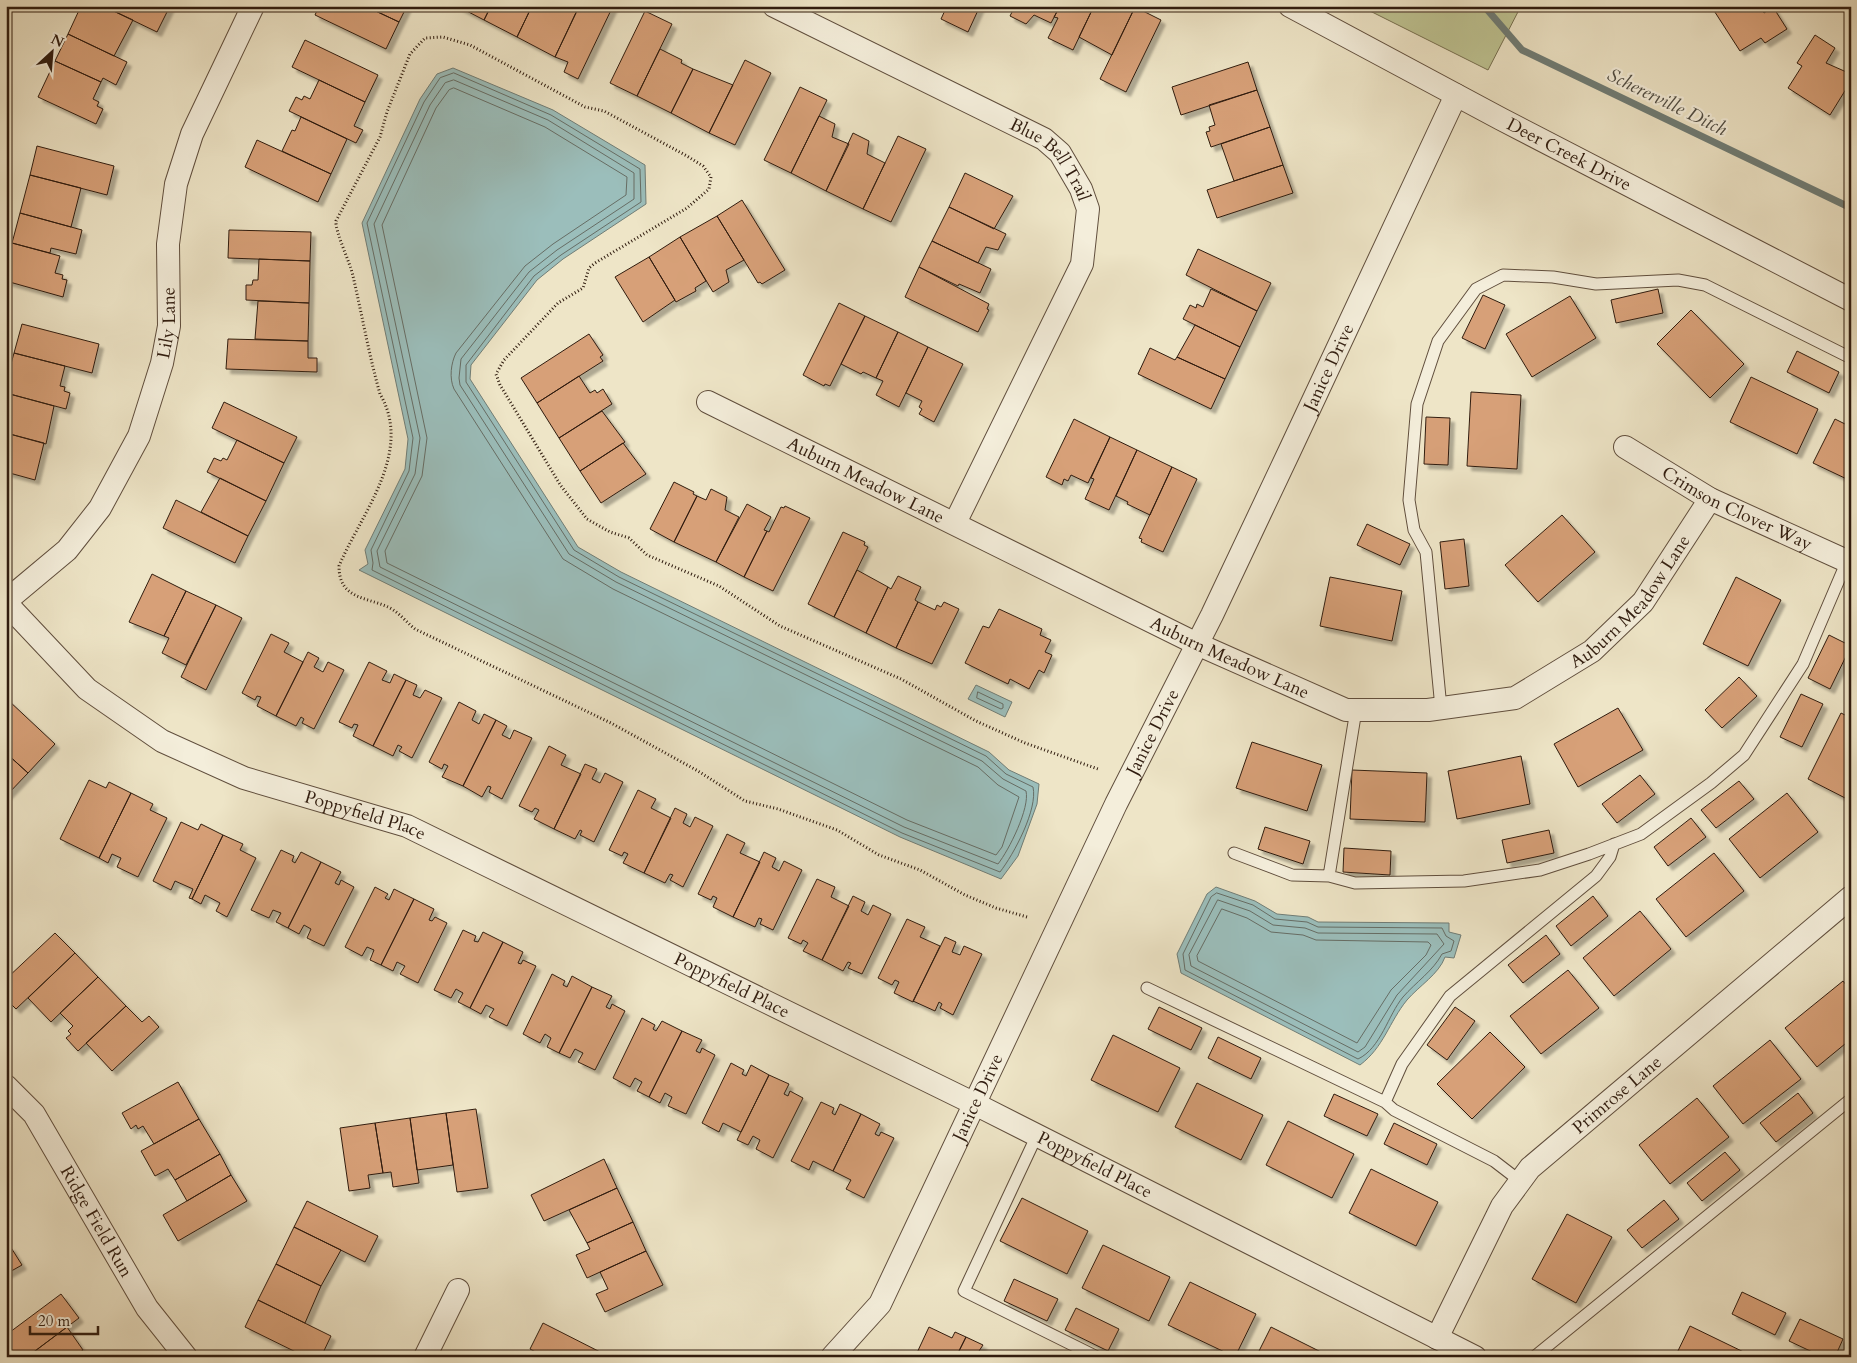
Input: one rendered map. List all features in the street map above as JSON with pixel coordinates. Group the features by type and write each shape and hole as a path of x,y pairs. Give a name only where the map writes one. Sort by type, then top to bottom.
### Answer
{"street":[{"name":"Lily Lane","path":"6,602 66,550 78,536 100,508 139,436 162,362 169,326 168,244 176,184 192,134 253,6"},
{"name":"Blue Bell Trail","path":"774,6 1044,139 1060,153 1082,189 1088,209 1082,264 955,523"},
{"name":"Deer Creek Drive","path":"1290,6 1456,96 1851,300"},
{"name":"Janice Drive","path":"832,1357 880,1304 1116,804 1197,644 1374,274 1456,96"},
{"name":"Auburn Meadow Lane","path":"708,402 1197,644 1346,710 1441,708 1515,698 1592,651 1643,602 1710,499"},
{"name":"Crimson Clover Way","path":"1625,448 1710,499 1849,562"},
{"name":"Poppyfield Place","path":"6,602 87,689 162,741 244,778 407,826 975,1104 1475,1357"},
{"name":"Primrose Lane","path":"1437,1338 1502,1206 1530,1168 1851,897"},
{"name":"Ridge Field Run","path":"6,1086 34,1114 147,1308 186,1357"},
{"path":"425,1357 458,1290"}],"lane":[{"path":"1441,708 1426,552 1414,530 1409,500 1417,404 1438,341 1476,289 1503,275 1554,277 1596,284 1678,280 1705,285 1851,358"},
{"path":"1234,852 1292,875 1329,876 1355,883 1464,881 1540,870 1640,834 1711,783 1744,755 1804,664 1849,562"},
{"path":"1329,876 1356,710"},
{"path":"1385,1102 1402,1064 1450,996 1596,876 1610,857 1614,844"},
{"path":"1147,988 1385,1102 1394,1110 1494,1161 1520,1181"},
{"path":"1534,1357 1851,1099"},
{"path":"1037,1135 964,1291 1097,1357"}],"path":[{"path":"1027,917 996,908 965,895 920,870 879,855 837,830 778,809 745,801 698,771 611,723 415,629 391,609 355,596 343,584 339,576 339,566 383,476 392,439 384,401 376,381 353,277 346,251 335,226 380,137 405,65 418,43 425,38 443,37 470,45 585,107 604,111 687,156 703,166 711,177 709,189 687,208 589,268 582,288 558,303 499,367 496,374 500,385 561,486 580,513 598,526 629,538 647,555 684,569 726,590 780,626 901,679 976,722 1025,743 1098,769"}],"green space":[{"path":"1360,6 1521,6 1488,70"}],"water":[{"path":"453,68 553,110 645,165 646,204 563,259 537,280 471,365 470,379 578,547 621,572 989,752 1009,770 1039,784 1037,804 1018,856 1001,879 900,837 359,570 368,564 365,550 405,469 408,439 362,223 420,99 437,74"},
{"path":"976,685 1012,702 1005,717 968,699"},
{"path":"1216,887 1255,901 1277,914 1308,917 1318,922 1449,923 1449,932 1461,935 1454,958 1445,957 1434,974 1407,1000 1381,1042 1360,1065 1181,973 1177,954 1207,894"}],"building":[{"path":"81,6 103,6 133,20 114,56 68,34"},
{"path":"103,6 170,6 157,32"},
{"path":"319,6 365,6 399,22 386,49 315,15"},
{"path":"365,6 407,6 399,22"},
{"path":"457,6 491,6 484,20"},
{"path":"491,6 532,6 517,37 484,20"},
{"path":"532,6 568,6 577,11 555,57 517,37"},
{"path":"579,6 613,6 578,79 564,72 568,62 555,57"},
{"path":"947,6 980,6 968,32 941,19"},
{"path":"1015,6 1060,6 1051,23 1034,15 1026,24 1010,16"},
{"path":"1060,6 1094,6 1073,50 1048,38 1058,18 1054,17"},
{"path":"1094,6 1135,7 1112,55 1079,37"},
{"path":"1711,6 1760,6 1764,13 1773,7 1787,29 1765,43 1761,38 1740,51"},
{"path":"1135,7 1161,20 1126,92 1100,79"},
{"path":"645,11 672,24 637,96 610,83"},
{"path":"68,34 127,62 116,85 103,78 101,82 55,61"},
{"path":"1815,35 1835,48 1826,63 1851,74 1851,81 1830,115 1788,88 1802,66 1797,63"},
{"path":"305,40 378,75 365,102 292,67"},
{"path":"660,49 682,60 681,63 693,69 671,113 637,96"},
{"path":"745,60 771,73 735,145 709,133"},
{"path":"55,61 101,82 93,99 99,102 97,106 103,109 96,124 38,97"},
{"path":"1248,62 1257,90 1181,115 1172,87"},
{"path":"693,69 733,85 709,133 671,113"},
{"path":"319,80 365,102 354,126 363,130 356,143 289,111 296,97 302,100 304,96 310,99"},
{"path":"800,87 827,100 791,173 764,160"},
{"path":"1257,90 1270,127 1211,147 1206,132 1210,131 1209,127 1215,125 1209,105"},
{"path":"819,116 835,124 832,137 849,144 826,191 791,173"},
{"path":"301,117 347,139 331,174 282,151 292,130 295,131"},
{"path":"1270,127 1283,165 1234,181 1221,144"},
{"path":"853,133 869,141 867,154 885,163 863,209 826,191"},
{"path":"898,136 926,149 891,222 863,209"},
{"path":"257,140 331,174 318,202 245,167"},
{"path":"37,146 114,166 107,195 30,175"},
{"path":"1283,165 1293,193 1217,218 1207,190"},
{"path":"965,173 1013,196 994,229 949,207"},
{"path":"30,175 81,188 71,227 20,213"},
{"path":"742,200 785,270 762,284 758,283 717,216"},
{"path":"949,207 1006,234 998,250 986,247 978,263 932,241"},
{"path":"20,213 82,230 76,254 51,248 50,253 12,243"},
{"path":"717,216 744,260 726,270 729,282 713,292 680,237"},
{"path":"229,230 311,232 310,261 228,258"},
{"path":"680,237 706,281 695,288 696,291 676,302 649,257"},
{"path":"932,241 991,269 980,293 959,284 958,286 919,267"},
{"path":"12,243 60,256 55,273 63,275 62,279 67,280 63,297 6,281 6,263"},
{"path":"1198,249 1271,283 1257,311 1186,275"},
{"path":"649,257 675,300 643,322 615,277"},
{"path":"259,259 310,261 309,303 246,300 246,285 252,285 253,280 258,280"},
{"path":"919,267 989,304 987,309 989,310 978,332 905,297"},
{"path":"1211,289 1257,311 1240,347 1183,319 1190,305 1196,308 1197,304 1203,307"},
{"path":"1658,289 1663,313 1616,323 1611,300"},
{"path":"1483,295 1505,305 1485,349 1462,338"},
{"path":"1570,296 1596,338 1532,377 1506,334"},
{"path":"258,301 309,303 308,341 255,339"},
{"path":"839,303 865,316 830,386 825,384 824,386 803,375"},
{"path":"1691,310 1744,364 1710,398 1657,344"},
{"path":"865,316 898,332 876,378 863,372 861,374 841,364"},
{"path":"22,324 99,344 92,373 14,353"},
{"path":"1195,325 1240,347 1225,379 1177,357"},
{"path":"898,332 928,347 899,407 876,395 883,381 876,378"},
{"path":"589,334 603,355 600,357 603,361 537,403 521,378"},
{"path":"228,339 308,341 308,358 317,358 317,372 226,369"},
{"path":"928,347 963,364 934,422 919,414 922,409 919,407 922,401 906,393"},
{"path":"1150,348 1175,360 1177,357 1225,379 1211,409 1138,374"},
{"path":"1797,351 1839,372 1829,393 1787,372"},
{"path":"14,353 65,366 60,386 65,387 64,391 70,393 66,409 6,393 6,382"},
{"path":"579,376 590,393 595,390 597,393 603,389 612,404 559,438 537,403"},
{"path":"1751,377 1818,409 1797,454 1730,422"},
{"path":"1471,392 1521,395 1517,469 1467,466"},
{"path":"6,393 54,406 46,444 6,433"},
{"path":"224,402 297,437 284,463 212,428"},
{"path":"602,411 625,442 580,471 559,438"},
{"path":"1426,417 1450,418 1448,465 1424,464"},
{"path":"1074,419 1110,437 1088,483 1071,475 1068,481 1064,479 1062,485 1046,477"},
{"path":"1835,419 1851,427 1851,481 1813,463"},
{"path":"6,433 44,443 35,480 6,472"},
{"path":"1110,437 1137,450 1109,510 1085,499 1094,479 1091,478"},
{"path":"237,440 284,463 266,501 207,472 214,458 221,461 223,458 227,460"},
{"path":"623,443 646,474 601,503 580,471"},
{"path":"1137,450 1172,467 1150,515 1127,504 1128,502 1116,496"},
{"path":"1172,467 1197,479 1163,552 1141,542 1142,539 1139,538"},
{"path":"220,478 266,501 248,536 201,512"},
{"path":"674,482 694,492 693,494 697,496 674,542 650,529"},
{"path":"711,489 727,497 725,510 739,517 716,562 674,542 697,496 706,500"},
{"path":"176,500 248,536 235,563 163,528"},
{"path":"747,504 771,517 764,530 767,531 744,577 716,562"},
{"path":"785,506 810,518 773,591 744,577 767,531 769,532 781,507 784,508"},
{"path":"1562,515 1595,552 1538,602 1505,565"},
{"path":"1367,524 1410,544 1400,565 1357,545"},
{"path":"843,532 865,542 864,545 868,547 834,617 808,604"},
{"path":"1464,539 1469,586 1445,589 1440,542"},
{"path":"857,570 888,587 866,633 834,617"},
{"path":"152,574 186,591 164,636 129,622"},
{"path":"898,576 921,587 915,600 918,602 896,648 866,633 888,587 891,589"},
{"path":"1330,577 1402,591 1392,641 1320,626"},
{"path":"1736,577 1781,600 1748,666 1703,644"},
{"path":"186,591 216,605 186,665 162,653 169,638 164,636"},
{"path":"918,602 935,610 937,605 941,607 944,602 959,609 932,664 896,648"},
{"path":"216,605 242,618 206,690 181,677"},
{"path":"999,609 1042,629 1040,635 1051,640 1045,652 1052,655 1044,673 1039,670 1029,689 1010,679 1008,684 965,663 983,626 989,628"},
{"path":"271,634 289,643 284,652 303,662 276,716 257,706 261,697 257,696 255,700 242,693"},
{"path":"1829,635 1851,646 1830,689 1808,678"},
{"path":"308,652 319,658 314,667 323,672 328,662 344,670 314,729 302,723 304,719 301,717 296,726 276,716"},
{"path":"369,662 387,671 382,680 390,683 394,674 406,680 373,746 353,736 358,725 354,724 352,728 339,722"},
{"path":"1739,677 1757,696 1722,728 1705,710"},
{"path":"406,680 417,685 413,695 420,698 425,690 442,698 412,758 399,751 402,747 398,745 393,756 373,746"},
{"path":"1801,694 1823,704 1802,747 1780,737"},
{"path":"8,700 55,744 28,773 6,753 6,703"},
{"path":"459,702 476,711 472,720 479,724 484,714 496,720 463,786 442,777 448,766 444,764 442,769 429,762"},
{"path":"1618,708 1643,750 1578,787 1554,744"},
{"path":"1841,713 1851,718 1851,801 1808,779"},
{"path":"496,720 507,726 502,735 510,739 514,730 532,738 502,799 489,792 491,787 488,786 482,797 463,786"},
{"path":"1252,742 1322,765 1307,811 1236,788"},
{"path":"549,746 566,755 561,765 581,774 554,829 534,819 539,810 535,808 532,812 519,806"},
{"path":"6,753 28,773 6,796"},
{"path":"1521,756 1530,804 1457,819 1448,771"},
{"path":"585,764 597,769 592,779 600,783 605,773 623,782 594,842 580,835 582,831 580,830 575,839 554,829"},
{"path":"1352,770 1427,773 1425,822 1350,819"},
{"path":"1640,775 1655,794 1617,823 1602,804"},
{"path":"89,780 106,788 109,782 131,793 99,858 60,839"},
{"path":"1739,781 1754,799 1716,828 1701,810"},
{"path":"638,790 656,799 651,808 671,818 644,873 623,863 628,854 624,852 622,856 609,850"},
{"path":"131,793 153,804 150,810 167,818 138,877 117,867 121,858 112,854 108,863 99,858"},
{"path":"1787,793 1818,832 1760,878 1729,839"},
{"path":"675,808 687,814 683,823 690,827 695,817 713,826 683,887 670,880 673,875 670,874 665,883 644,873"},
{"path":"1691,818 1706,837 1668,866 1654,847"},
{"path":"181,822 198,830 201,824 223,835 192,899 189,898 193,889 175,881 171,890 153,881"},
{"path":"1265,827 1310,841 1303,864 1258,849"},
{"path":"1549,830 1554,853 1507,863 1502,840"},
{"path":"727,834 745,843 740,853 760,862 733,917 713,907 717,898 713,896 711,900 698,894"},
{"path":"223,835 243,844 240,850 256,858 227,917 216,911 220,903 205,895 201,904 192,899"},
{"path":"1344,848 1391,851 1390,875 1343,872"},
{"path":"281,850 294,856 292,861 295,863 301,852 321,862 288,928 276,922 281,913 273,910 269,918 251,910"},
{"path":"764,852 776,858 772,867 779,871 784,861 802,870 773,930 760,924 762,919 759,918 755,927 733,917"},
{"path":"1714,853 1744,891 1686,937 1656,899"},
{"path":"321,862 341,872 335,883 339,885 341,880 354,887 324,946 307,938 311,929 304,925 299,934 288,928"},
{"path":"817,879 835,887 831,897 849,906 822,960 803,951 808,943 803,940 801,944 788,938"},
{"path":"375,887 388,894 385,898 389,900 394,889 414,899 381,965 370,960 374,950 367,947 362,956 345,947"},
{"path":"853,896 865,902 861,911 868,915 873,905 891,914 862,974 848,968 851,963 848,962 843,971 822,960"},
{"path":"1593,896 1608,916 1571,946 1556,926"},
{"path":"414,899 434,909 429,920 432,921 435,917 447,923 418,983 400,974 405,966 397,962 393,971 381,965"},
{"path":"1640,911 1671,949 1614,996 1583,958"},
{"path":"907,919 925,927 920,937 940,946 913,1002 894,993 899,982 895,980 892,985 878,978"},
{"path":"463,930 476,936 474,941 478,942 483,932 503,942 470,1008 458,1002 463,993 456,989 451,998 434,990"},
{"path":"55,933 75,953 16,1009 6,999 6,979"},
{"path":"1546,935 1560,954 1523,983 1508,965"},
{"path":"945,937 956,942 952,952 960,955 964,946 982,954 953,1015 940,1008 942,1004 939,1002 935,1011 913,1001"},
{"path":"503,942 523,952 518,963 521,964 523,960 536,966 507,1026 489,1017 494,1009 486,1005 481,1014 470,1008"},
{"path":"75,953 98,977 51,1022 28,998"},
{"path":"1568,970 1599,1008 1541,1054 1510,1016"},
{"path":"552,974 565,981 563,985 567,987 572,976 592,987 559,1053 547,1047 551,1038 545,1034 540,1043 523,1034"},
{"path":"98,977 126,1006 78,1051 66,1038 71,1034 68,1031 73,1026 60,1013"},
{"path":"1843,981 1851,991 1851,1039 1817,1067 1785,1028"},
{"path":"592,987 612,996 606,1007 610,1009 612,1004 625,1011 595,1070 578,1062 583,1053 575,1049 570,1058 559,1053"},
{"path":"126,1006 142,1022 149,1016 159,1027 112,1071 86,1043"},
{"path":"1159,1007 1202,1028 1191,1050 1148,1029"},
{"path":"1455,1007 1475,1021 1447,1060 1427,1045"},
{"path":"642,1018 655,1025 653,1029 656,1031 662,1021 682,1031 649,1097 637,1091 642,1082 635,1078 630,1087 613,1078"},
{"path":"682,1031 702,1040 696,1051 700,1053 702,1048 715,1055 686,1114 668,1106 672,1097 665,1093 660,1103 649,1097"},
{"path":"1490,1032 1525,1067 1472,1119 1437,1084"},
{"path":"1113,1035 1180,1068 1158,1112 1091,1080"},
{"path":"1218,1037 1261,1058 1251,1079 1208,1058"},
{"path":"1770,1040 1801,1079 1743,1124 1713,1086"},
{"path":"731,1063 744,1070 742,1074 746,1076 751,1065 769,1075 741,1132 723,1123 719,1132 702,1123"},
{"path":"769,1075 789,1084 784,1094 788,1096 790,1091 803,1098 773,1158 756,1149 760,1140 753,1136 748,1145 737,1140"},
{"path":"178,1082 199,1119 154,1144 143,1126 138,1129 136,1125 131,1129 122,1113"},
{"path":"1197,1083 1263,1115 1241,1160 1175,1127"},
{"path":"1798,1093 1813,1113 1776,1142 1760,1123"},
{"path":"1334,1094 1378,1114 1367,1136 1324,1116"},
{"path":"1697,1098 1729,1137 1670,1184 1639,1145"},
{"path":"821,1102 834,1108 832,1113 835,1115 840,1104 861,1114 833,1171 813,1161 809,1170 791,1161"},
{"path":"476,1109 488,1188 457,1192 446,1113"},
{"path":"446,1113 453,1165 417,1170 410,1118"},
{"path":"861,1114 880,1124 875,1134 879,1136 881,1132 894,1138 864,1198 846,1189 851,1180 833,1171"},
{"path":"410,1118 419,1183 393,1187 391,1172 383,1173 375,1123"},
{"path":"199,1119 220,1154 175,1180 168,1169 155,1176 141,1151"},
{"path":"1288,1121 1354,1154 1332,1198 1266,1165"},
{"path":"375,1123 383,1173 368,1175 370,1188 349,1191 340,1128"},
{"path":"1394,1123 1437,1144 1427,1165 1384,1144"},
{"path":"1725,1152 1740,1170 1702,1201 1687,1183"},
{"path":"220,1154 231,1175 187,1201 175,1180"},
{"path":"604,1159 617,1188 544,1221 531,1195"},
{"path":"1371,1169 1438,1202 1416,1246 1349,1213"},
{"path":"231,1175 247,1201 178,1241 163,1215"},
{"path":"617,1188 633,1222 587,1243 569,1210"},
{"path":"1022,1198 1088,1231 1067,1274 1000,1241"},
{"path":"1664,1200 1679,1219 1642,1248 1627,1230"},
{"path":"307,1201 378,1236 365,1262 294,1227"},
{"path":"1567,1214 1612,1237 1576,1303 1532,1279"},
{"path":"633,1222 646,1251 587,1278 576,1255 590,1249 587,1243"},
{"path":"294,1227 341,1250 321,1286 276,1264"},
{"path":"1103,1245 1170,1277 1149,1321 1082,1288"},
{"path":"10,1246 22,1265 6,1274 6,1249"},
{"path":"646,1251 663,1285 605,1312 596,1294 608,1289 600,1272"},
{"path":"276,1264 321,1286 305,1323 258,1300"},
{"path":"1014,1279 1058,1299 1047,1321 1004,1301"},
{"path":"1190,1282 1256,1314 1235,1357 1168,1325"},
{"path":"1742,1292 1786,1313 1775,1335 1732,1314"},
{"path":"61,1294 79,1318 27,1357 6,1357 6,1335"},
{"path":"258,1300 331,1336 321,1357 306,1357 245,1327"},
{"path":"1076,1308 1119,1329 1108,1351 1065,1330"},
{"path":"1800,1319 1843,1339 1835,1357 1823,1357 1789,1341"},
{"path":"543,1323 610,1357 545,1357 530,1349"},
{"path":"1690,1326 1754,1357 1675,1357"},
{"path":"67,1327 83,1350 74,1357 27,1357"},
{"path":"929,1327 952,1338 955,1332 966,1337 956,1357 915,1357"},
{"path":"1271,1327 1331,1357 1256,1357"},
{"path":"966,1337 983,1345 979,1351 991,1357 956,1357"}],"waterway":[{"name":"Schererville Ditch","path":"1484,6 1522,50 1851,208"}]}
